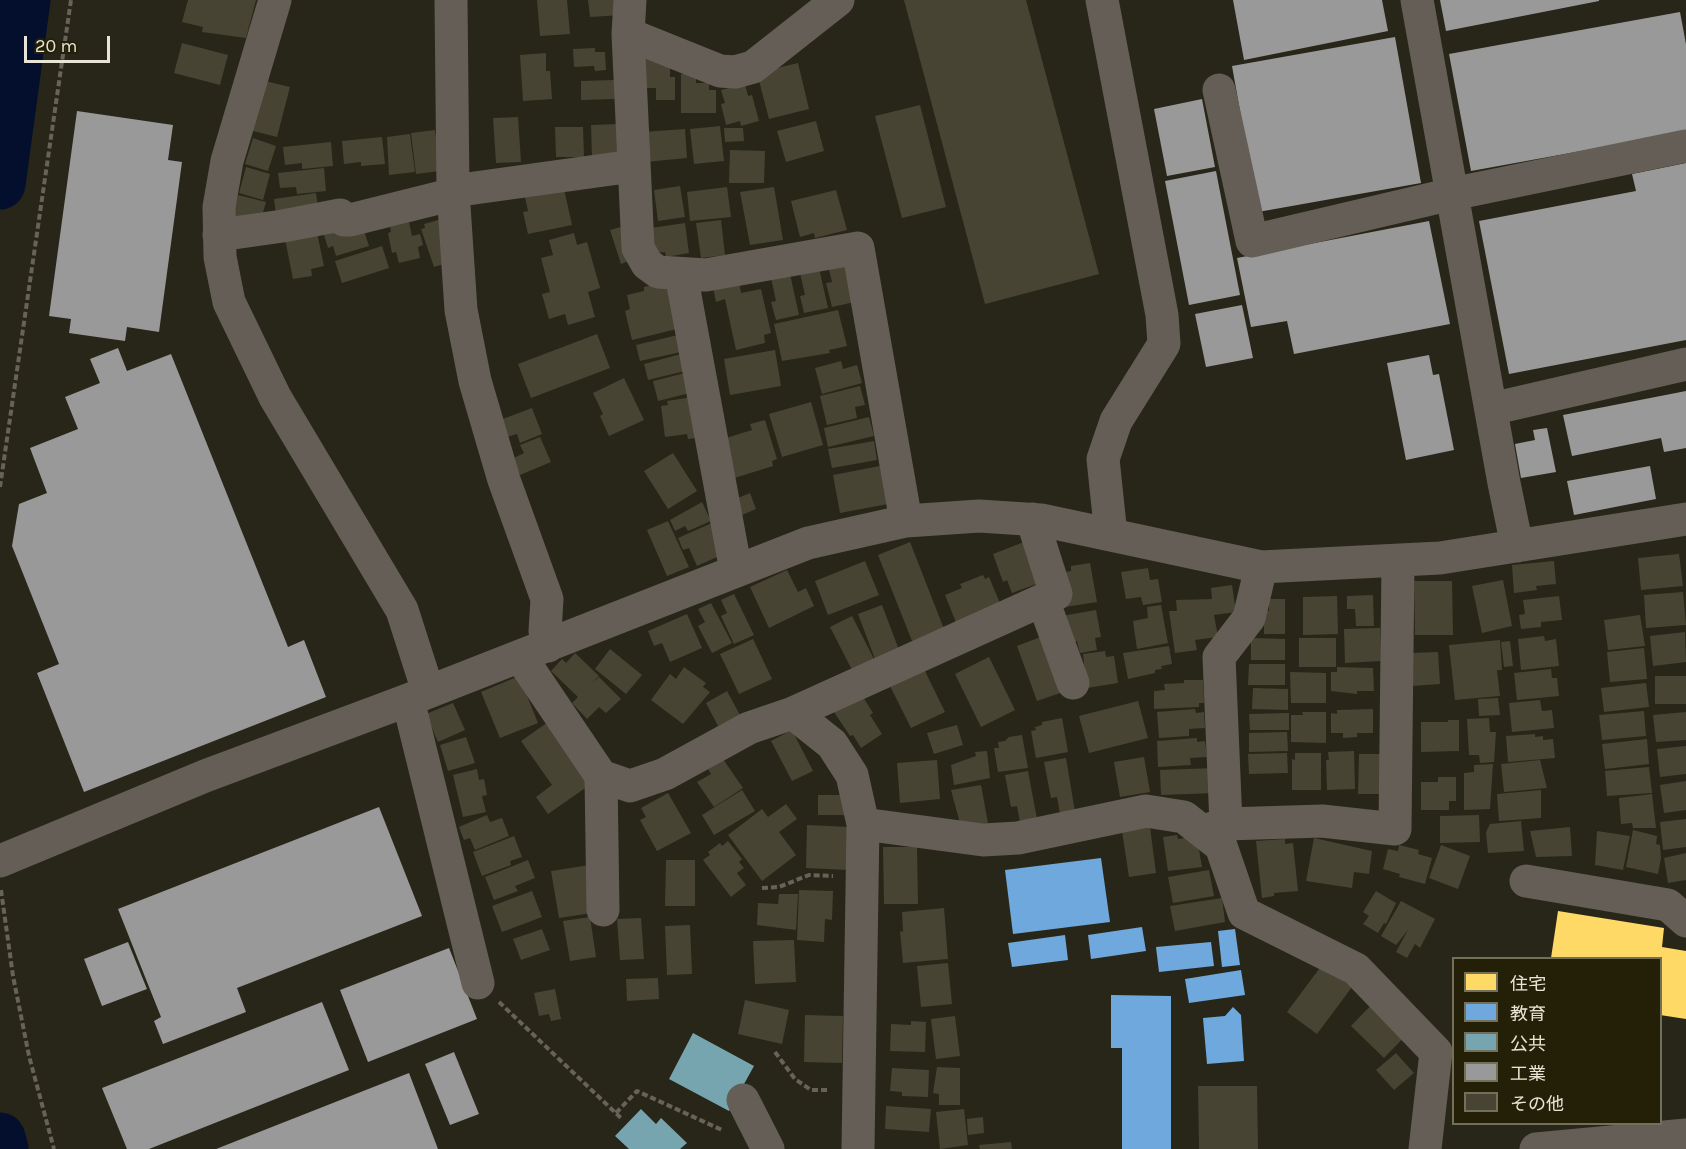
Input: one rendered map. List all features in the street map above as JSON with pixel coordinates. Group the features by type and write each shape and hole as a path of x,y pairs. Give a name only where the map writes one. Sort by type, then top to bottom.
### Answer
{"street":[{"path":"275,0 227,161 219,207 220,257 229,302 275,397 402,610 478,983"},
{"path":"451,0 454,192 460,310 475,381 504,480 547,599 545,631 534,651"},
{"path":"630,0 628,34 638,248 647,264 658,272 706,275 858,248 906,521"},
{"path":"628,34 720,71 735,72 753,67 838,0"},
{"path":"1102,0 1162,315 1164,344 1116,421 1103,459 1111,535"},
{"path":"1417,0 1517,546"},
{"path":"1219,90 1252,241 1452,194 1686,146"},
{"path":"219,235 340,215 345,220 350,220 454,192 633,166"},
{"path":"681,274 736,571"},
{"path":"1491,409 1686,364"},
{"path":"0,861 205,776 418,696 808,543 906,521 980,516 1032,519 1261,567 1440,558 1686,519"},
{"path":"601,776 630,786 665,774 750,728 793,713 1056,594 1032,519"},
{"path":"863,824 983,840 1018,838 1146,811 1184,817 1215,828 1322,821 1395,829 1398,561"},
{"path":"1261,567 1249,618 1219,657 1215,828 1244,914 1356,969 1436,1052 1425,1149"},
{"path":"1043,600 1073,683"},
{"path":"534,651 601,776 603,910"},
{"path":"793,713 832,744 852,775 863,824 858,1149"},
{"path":"1526,881 1668,905 1686,921"},
{"path":"743,1100 768,1149"},
{"path":"1536,1149 1686,1135"}],"path":[{"path":"0,487 71,0"},
{"path":"762,888 779,887 809,875 863,878"},
{"path":"0,884 13,976 27,1045 54,1149"},
{"path":"478,983 622,1119"},
{"path":"775,1052 795,1079 811,1090 859,1089"},
{"path":"616,1113 637,1091 725,1132"}],"building: 住宅":[{"path":"1558,911 1664,928 1662,947 1686,951 1686,1019 1662,1015 1662,957 1551,957"}],"building: 教育":[{"path":"1101,858 1110,922 1013,934 1005,870"},
{"path":"1142,927 1146,951 1091,959 1088,935"},
{"path":"1235,929 1240,965 1222,967 1218,931"},
{"path":"1065,935 1068,960 1012,967 1008,943"},
{"path":"1211,942 1214,966 1159,972 1156,947"},
{"path":"1241,970 1245,995 1189,1003 1185,979"},
{"path":"1111,995 1171,996 1171,1149 1122,1149 1122,1048 1111,1048"},
{"path":"1233,1007 1241,1015 1244,1061 1207,1064 1203,1018 1225,1016"}],"building: 公共":[{"path":"693,1033 754,1066 729,1111 669,1079"},
{"path":"641,1109 656,1124 661,1118 687,1143 680,1149 629,1149 615,1136"}],"building: 工業":[{"path":"1233,0 1382,0 1388,31 1244,60"},
{"path":"1440,0 1599,0 1599,1 1446,31"},
{"path":"1680,12 1686,44 1686,132 1471,171 1449,54"},
{"path":"1395,37 1421,183 1258,212 1232,66"},
{"path":"1202,99 1215,167 1167,176 1154,109"},
{"path":"77,111 173,125 168,160 182,162 159,332 127,327 125,341 69,333 71,319 49,316"},
{"path":"1686,163 1686,340 1509,374 1479,221 1636,191 1632,174"},
{"path":"1216,171 1240,295 1189,305 1165,181"},
{"path":"1429,221 1450,324 1294,354 1287,321 1251,327 1237,258"},
{"path":"1242,305 1253,358 1206,367 1195,314"},
{"path":"118,348 127,371 171,354 288,647 304,640 326,697 84,792 37,673 59,664 12,546 19,504 47,493 30,448 78,429 65,397 100,383 90,359"},
{"path":"1429,355 1433,375 1439,374 1454,450 1406,460 1387,363"},
{"path":"1686,391 1686,448 1664,452 1661,438 1572,456 1563,415"},
{"path":"1547,428 1556,472 1521,478 1515,444 1535,440 1533,430"},
{"path":"1650,466 1656,499 1574,515 1567,481"},
{"path":"379,807 422,916 237,988 246,1012 163,1044 154,1021 161,1017 118,909"},
{"path":"128,942 147,989 102,1006 84,959"},
{"path":"449,948 477,1019 368,1062 340,990"},
{"path":"322,1002 349,1070 149,1149 127,1149 102,1088"},
{"path":"454,1052 479,1114 450,1125 425,1064"},
{"path":"409,1073 438,1149 216,1149"}],"building: その他":[{"path":"188,0 256,0 246,38 202,32 203,27 182,22"},
{"path":"537,0 567,0 570,34 540,36"},
{"path":"588,0 620,0 621,15 590,17"},
{"path":"904,0 1026,0 1099,274 985,304"},
{"path":"182,43 228,55 220,85 174,73"},
{"path":"595,48 595,52 605,52 606,70 595,71 594,66 574,67 573,49"},
{"path":"546,53 546,71 550,71 552,99 523,101 520,55"},
{"path":"644,58 670,58 670,77 675,77 675,100 656,100 656,88 645,88"},
{"path":"798,63 809,109 769,119 757,73"},
{"path":"681,74 696,74 696,83 709,83 709,90 716,90 716,113 681,113"},
{"path":"261,80 290,87 277,137 249,130"},
{"path":"614,80 615,99 581,100 581,81"},
{"path":"745,84 748,96 752,95 759,121 741,126 740,121 726,125 721,104 725,103 721,90"},
{"path":"920,105 946,207 902,218 875,116"},
{"path":"518,117 521,162 496,163 493,118"},
{"path":"816,121 824,151 786,162 777,131"},
{"path":"618,124 620,155 592,157 591,125"},
{"path":"720,126 724,161 694,164 690,129"},
{"path":"555,127 583,127 584,157 556,157"},
{"path":"724,128 743,128 744,141 725,142"},
{"path":"685,129 687,158 645,162 643,132"},
{"path":"435,130 440,171 416,174 411,133"},
{"path":"410,134 415,172 389,175 387,137"},
{"path":"382,137 385,164 361,166 361,162 344,164 342,141"},
{"path":"253,138 276,146 268,171 245,164"},
{"path":"331,142 333,166 302,169 302,163 285,165 283,147"},
{"path":"730,150 765,151 764,183 729,183"},
{"path":"246,167 270,174 263,200 239,193"},
{"path":"324,168 326,191 297,194 296,187 280,188 278,173"},
{"path":"562,180 572,225 528,234 523,212 528,211 523,188"},
{"path":"680,186 685,217 658,221 654,190"},
{"path":"727,187 731,217 690,221 687,192"},
{"path":"774,187 783,240 750,245 740,192"},
{"path":"836,190 847,230 815,238 814,233 800,237 791,201"},
{"path":"316,193 319,216 277,221 274,199"},
{"path":"238,195 266,202 260,223 232,215"},
{"path":"442,219 448,263 434,267 421,229 425,228 424,224"},
{"path":"721,220 725,255 701,258 696,223"},
{"path":"409,222 412,236 420,234 423,245 418,247 420,258 399,263 396,252 392,253 388,233 391,232 390,227"},
{"path":"685,223 689,253 666,257 665,252 655,253 651,228"},
{"path":"321,225 363,228 369,246 336,256 333,246 328,248"},
{"path":"624,226 634,259 621,264 610,230"},
{"path":"316,228 324,266 311,269 312,276 293,279 284,234"},
{"path":"574,233 577,245 587,242 600,288 588,292 595,317 568,325 565,314 549,319 542,294 550,292 541,258 553,255 549,240"},
{"path":"382,246 389,268 342,283 335,261"},
{"path":"846,262 855,302 832,307 826,283 832,282 828,266"},
{"path":"819,268 828,308 804,313 800,296 805,295 800,273"},
{"path":"790,274 799,315 776,320 771,302 776,301 771,278"},
{"path":"738,276 741,293 761,289 771,333 764,335 765,343 736,350 725,299 716,302 712,282"},
{"path":"671,280 681,328 632,340 625,311 630,309 627,295 644,291 644,287"},
{"path":"838,310 847,346 829,350 830,353 782,361 774,324"},
{"path":"597,334 610,368 531,398 518,364"},
{"path":"678,335 681,352 640,361 636,345"},
{"path":"775,350 781,386 730,395 724,359"},
{"path":"681,354 685,371 648,380 644,364"},
{"path":"841,361 843,369 857,365 862,383 822,394 815,368"},
{"path":"685,373 690,393 658,401 653,381"},
{"path":"624,378 644,420 609,436 600,416 603,414 593,393"},
{"path":"860,386 865,405 855,407 857,418 827,425 820,396"},
{"path":"699,396 706,437 688,439 687,434 665,437 661,406 668,405 667,401"},
{"path":"811,402 823,445 782,457 769,414"},
{"path":"532,408 542,434 520,443 517,434 507,437 500,420"},
{"path":"869,417 874,436 828,447 824,428"},
{"path":"765,420 777,459 772,461 773,466 728,480 726,438 752,430 750,424"},
{"path":"540,437 551,462 520,475 512,459 524,453 520,445"},
{"path":"874,441 877,460 832,468 828,449"},
{"path":"673,453 697,491 668,509 644,471"},
{"path":"880,466 888,504 840,513 833,475"},
{"path":"750,493 756,509 735,518 731,501"},
{"path":"702,502 711,521 688,531 685,526 675,531 670,520"},
{"path":"668,521 689,567 667,576 647,530"},
{"path":"712,523 726,553 697,566 689,548 683,550 678,538"},
{"path":"910,542 944,629 912,641 878,555"},
{"path":"1024,542 1047,580 1012,593 1007,580 1003,582 993,554"},
{"path":"1679,554 1683,586 1641,590 1638,558"},
{"path":"865,561 879,595 828,615 815,581"},
{"path":"1554,561 1556,584 1536,586 1537,590 1514,593 1512,565"},
{"path":"1090,563 1097,602 1065,607 1059,573 1071,571 1071,566"},
{"path":"1148,568 1150,580 1158,579 1162,602 1143,605 1141,597 1126,599 1121,572"},
{"path":"787,570 798,592 806,588 814,606 769,628 750,587"},
{"path":"983,575 985,579 989,577 1002,608 957,625 945,595 962,588 960,584"},
{"path":"1503,580 1512,626 1482,633 1472,586"},
{"path":"1414,581 1452,581 1453,635 1415,635"},
{"path":"1232,585 1236,612 1214,615 1218,637 1195,640 1197,650 1175,653 1169,611 1177,611 1176,600 1212,599 1211,588"},
{"path":"1683,592 1686,625 1646,628 1644,595"},
{"path":"734,594 754,635 734,644 721,616 727,613 721,600"},
{"path":"1373,595 1374,626 1356,626 1355,609 1347,609 1347,596"},
{"path":"1337,596 1338,634 1303,635 1303,597"},
{"path":"1559,596 1562,620 1541,622 1541,627 1521,629 1519,615 1525,614 1523,600"},
{"path":"1269,599 1285,599 1285,634 1264,634 1264,610 1269,611"},
{"path":"711,603 732,643 712,653 698,626 705,622 698,609"},
{"path":"882,605 899,650 875,659 858,614"},
{"path":"1161,605 1168,643 1137,649 1133,621 1148,618 1147,607"},
{"path":"1096,610 1101,637 1095,638 1097,650 1080,653 1077,641 1074,642 1062,616"},
{"path":"687,614 702,648 670,662 662,643 654,646 648,631"},
{"path":"1640,615 1645,646 1608,650 1604,620"},
{"path":"852,616 874,659 852,670 830,627"},
{"path":"1380,628 1381,661 1345,663 1344,629"},
{"path":"1685,632 1686,662 1653,666 1650,636"},
{"path":"1051,633 1072,689 1037,701 1017,646"},
{"path":"1544,636 1545,641 1556,639 1559,666 1521,670 1518,639"},
{"path":"1251,638 1285,639 1285,660 1251,660"},
{"path":"1299,638 1336,638 1336,667 1299,667"},
{"path":"753,639 772,679 739,694 720,654"},
{"path":"1500,640 1502,670 1497,670 1500,696 1455,700 1449,645"},
{"path":"1510,641 1513,666 1504,667 1501,642"},
{"path":"1169,646 1172,664 1161,666 1162,669 1155,670 1155,673 1128,679 1123,653"},
{"path":"1644,648 1647,679 1610,682 1607,652"},
{"path":"610,649 642,675 626,694 595,669"},
{"path":"1105,651 1106,657 1114,656 1118,683 1087,688 1083,654"},
{"path":"1438,652 1440,684 1412,686 1410,653"},
{"path":"575,653 599,676 590,685 599,677 621,699 606,713 599,707 587,719 572,703 578,697 551,671 562,659 566,663"},
{"path":"989,657 1015,710 981,727 955,674"},
{"path":"1249,664 1285,664 1285,685 1248,685"},
{"path":"684,667 706,683 703,687 710,692 683,724 651,700 670,674 676,679"},
{"path":"923,667 945,712 911,728 889,684"},
{"path":"1337,667 1373,668 1374,691 1357,691 1357,694 1331,691 1331,672 1337,672"},
{"path":"1551,669 1552,678 1557,678 1559,696 1517,700 1514,673"},
{"path":"1290,672 1326,673 1326,703 1291,703"},
{"path":"519,676 538,723 500,738 481,692"},
{"path":"1655,676 1686,676 1686,704 1655,704"},
{"path":"1184,680 1203,680 1204,703 1199,703 1199,707 1154,709 1154,691 1165,690 1164,684 1184,683"},
{"path":"1646,683 1649,707 1604,712 1601,688"},
{"path":"1253,688 1288,689 1288,710 1252,709"},
{"path":"858,689 873,713 870,715 882,734 861,748 830,706"},
{"path":"727,691 740,715 718,726 706,703"},
{"path":"1498,698 1500,715 1479,716 1478,699"},
{"path":"1540,700 1542,711 1552,710 1554,728 1512,732 1509,703"},
{"path":"1138,701 1148,738 1089,753 1079,716"},
{"path":"453,703 465,730 438,742 426,714"},
{"path":"1195,709 1196,713 1204,712 1205,728 1189,729 1189,736 1159,738 1157,712"},
{"path":"1373,709 1373,733 1357,733 1357,737 1343,738 1343,733 1331,733 1331,713 1337,714 1337,710"},
{"path":"1644,711 1646,736 1602,740 1599,715"},
{"path":"1302,712 1326,712 1326,743 1291,742 1291,715 1303,715"},
{"path":"1686,712 1686,740 1656,742 1653,715"},
{"path":"1289,713 1289,730 1250,730 1249,714"},
{"path":"1062,718 1068,752 1036,758 1031,731 1036,730 1035,727 1042,725 1042,722"},
{"path":"1489,718 1490,732 1496,732 1494,762 1480,763 1479,755 1469,755 1467,719"},
{"path":"1448,720 1459,720 1459,751 1421,752 1421,722 1448,722"},
{"path":"548,722 591,784 548,814 536,797 552,785 521,741"},
{"path":"957,725 963,745 934,754 927,733"},
{"path":"792,730 813,771 792,781 771,741"},
{"path":"1287,732 1288,751 1249,752 1249,733"},
{"path":"1535,734 1535,737 1543,736 1543,740 1553,739 1555,758 1508,762 1506,736"},
{"path":"1022,735 1028,768 998,772 994,748 999,748 998,742"},
{"path":"466,737 475,763 448,771 440,745"},
{"path":"1197,738 1197,742 1205,741 1207,757 1190,758 1191,765 1158,767 1157,741"},
{"path":"1647,739 1649,764 1605,769 1602,744"},
{"path":"1686,746 1686,774 1660,777 1657,749"},
{"path":"987,751 990,778 954,785 951,765 976,756 975,752"},
{"path":"1354,751 1355,789 1327,790 1328,752"},
{"path":"1287,753 1288,773 1249,774 1248,754"},
{"path":"1295,753 1321,753 1321,790 1292,790 1292,759 1295,760"},
{"path":"1359,754 1384,754 1384,794 1358,794"},
{"path":"1144,757 1150,792 1120,797 1114,762"},
{"path":"1066,758 1075,812 1060,814 1057,797 1051,798 1044,762"},
{"path":"723,759 743,788 714,807 697,782 711,774 708,769"},
{"path":"937,760 940,799 900,803 897,763"},
{"path":"1540,760 1547,788 1504,792 1501,764"},
{"path":"1493,764 1490,809 1464,810 1464,773 1474,772 1474,765"},
{"path":"1649,767 1652,793 1607,796 1605,771"},
{"path":"1215,768 1216,793 1161,795 1160,770"},
{"path":"477,769 479,780 484,779 487,795 482,796 486,812 463,817 453,775"},
{"path":"1028,771 1037,819 1020,822 1017,806 1011,807 1005,775"},
{"path":"1438,777 1456,777 1456,801 1449,801 1449,810 1421,810 1421,782 1438,782"},
{"path":"1686,781 1686,810 1664,813 1660,785"},
{"path":"981,785 988,823 961,827 951,790"},
{"path":"742,790 755,811 714,835 702,815"},
{"path":"1541,790 1541,818 1499,821 1497,794"},
{"path":"668,793 691,833 657,851 640,820 646,817 641,808"},
{"path":"1652,794 1656,828 1633,828 1632,823 1621,824 1619,798"},
{"path":"818,795 846,795 847,815 818,815"},
{"path":"786,804 797,819 779,832 796,855 762,881 728,835 762,809 768,817"},
{"path":"487,815 490,822 502,818 509,836 475,850 470,838 464,840 459,827"},
{"path":"1479,815 1480,842 1440,843 1440,816"},
{"path":"1686,819 1686,847 1663,850 1660,822"},
{"path":"1521,821 1524,851 1488,853 1486,832 1490,824"},
{"path":"807,825 849,827 848,870 806,868"},
{"path":"1150,827 1156,873 1129,877 1122,831"},
{"path":"1570,827 1572,856 1536,857 1530,831"},
{"path":"1633,830 1657,836 1656,844 1660,845 1661,858 1658,874 1626,867"},
{"path":"1597,831 1630,836 1623,870 1595,865"},
{"path":"1177,835 1178,839 1194,837 1198,844 1202,867 1168,871 1163,837"},
{"path":"514,836 522,857 510,861 511,865 482,876 473,852"},
{"path":"1314,838 1372,851 1369,874 1354,872 1352,888 1306,881"},
{"path":"1285,839 1285,844 1293,843 1298,891 1274,893 1274,896 1262,898 1256,841"},
{"path":"728,841 742,859 739,862 744,868 737,873 746,885 731,897 703,860 710,855 708,852 720,843 722,846"},
{"path":"1399,845 1419,850 1418,854 1432,858 1425,884 1399,877 1400,874 1383,869 1388,849 1398,851"},
{"path":"1441,845 1470,856 1458,889 1429,878"},
{"path":"883,847 917,847 918,904 884,904"},
{"path":"1686,853 1686,880 1668,883 1664,858"},
{"path":"528,860 535,878 515,886 518,891 494,900 485,877"},
{"path":"666,860 695,860 695,906 665,906"},
{"path":"590,865 592,913 559,918 551,871"},
{"path":"1209,870 1214,896 1173,903 1168,877"},
{"path":"799,890 833,891 832,920 825,919 824,942 797,940"},
{"path":"532,891 542,917 502,932 492,906"},
{"path":"1376,891 1396,903 1386,924 1384,923 1378,933 1363,924 1369,916 1363,912"},
{"path":"779,894 798,894 796,930 757,925 758,903 778,904"},
{"path":"1222,898 1225,922 1175,931 1170,906"},
{"path":"1401,901 1435,919 1420,948 1415,944 1407,958 1396,952 1408,930 1396,945 1381,936"},
{"path":"944,908 948,959 903,963 900,931 903,932 902,912"},
{"path":"590,917 596,957 570,961 563,921"},
{"path":"641,918 644,959 620,960 617,919"},
{"path":"690,925 692,974 667,975 665,926"},
{"path":"542,929 550,950 521,960 513,939"},
{"path":"794,940 796,982 755,984 753,941"},
{"path":"948,963 952,1004 921,1007 917,966"},
{"path":"1322,965 1352,987 1317,1034 1287,1012"},
{"path":"658,978 659,999 627,1001 626,979"},
{"path":"555,989 561,1019 551,1021 549,1014 539,1016 534,993"},
{"path":"745,1000 789,1010 782,1044 738,1034"},
{"path":"1374,1002 1407,1034 1384,1058 1351,1026"},
{"path":"805,1015 843,1016 842,1063 804,1062"},
{"path":"955,1016 960,1056 936,1059 931,1019"},
{"path":"911,1021 926,1022 925,1052 890,1051 891,1024 911,1025"},
{"path":"1396,1053 1414,1073 1394,1090 1376,1070"},
{"path":"937,1067 960,1068 960,1105 939,1105 939,1094 933,1093"},
{"path":"892,1068 929,1070 928,1097 902,1096 902,1092 890,1091"},
{"path":"1198,1086 1257,1086 1258,1149 1199,1149"},
{"path":"886,1106 931,1109 929,1132 885,1129"},
{"path":"964,1109 968,1145 940,1149 936,1112"},
{"path":"983,1117 984,1133 968,1135 967,1119"},
{"path":"1011,1142 1012,1149 980,1149 979,1145"}],"waterway":[{"path":"0,184 25,0"},
{"path":"0,1138 3,1149"}]}
